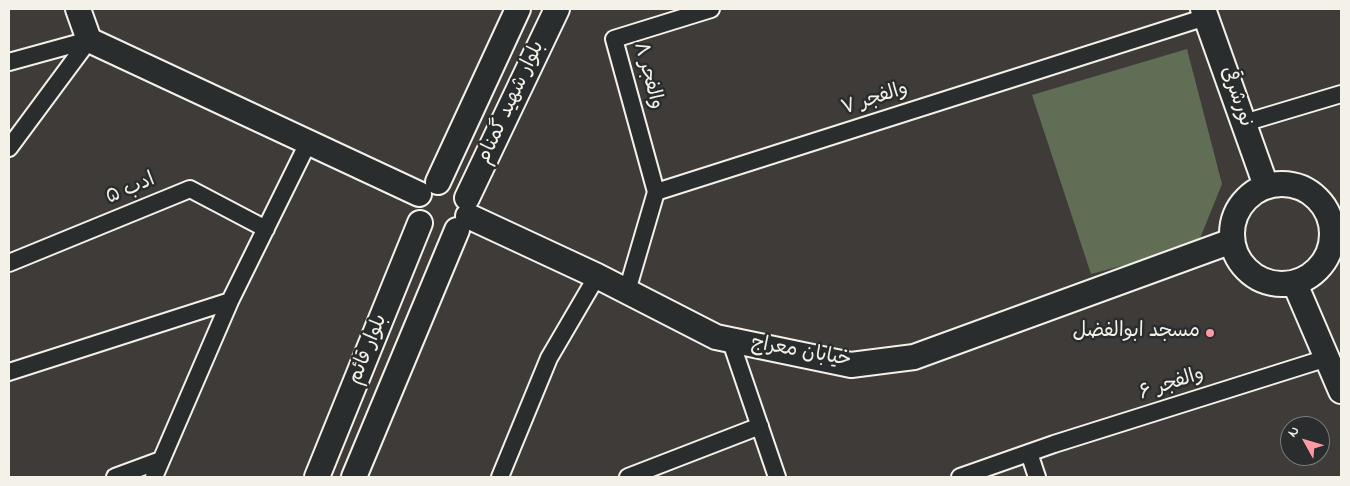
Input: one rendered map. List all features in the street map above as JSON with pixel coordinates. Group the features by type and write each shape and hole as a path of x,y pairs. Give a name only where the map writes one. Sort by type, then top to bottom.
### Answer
{"street":[{"path":"78,9 89,40"},
{"name":"بلوار شهید گمنام","path":"429,188 518,9"},
{"name":"بلوار شهید گمنام","path":"464,215 557,9"},
{"name":"والفجر ۸","path":"656,192 614,39 711,9"},
{"name":"والفجر ۷","path":"656,192 1205,13"},
{"name":"نورشرقی","path":"1205,13 1266,186"},
{"path":"9,148 89,40"},
{"path":"9,62 89,40 308,143 429,188"},
{"path":"1244,123 1341,94"},
{"path":"154,477 230,301 308,143"},
{"path":"450,182 460,188 464,215 448,234 437,234 428,230 420,223 416,214 416,204 429,188 450,182"},
{"path":"1281,183 1296,185 1310,191 1321,201 1337,227 1328,257 1319,269 1308,278 1295,284 1278,285 1261,280 1247,271 1237,257 1232,241 1233,223 1239,207 1251,194 1266,186 1281,183"},
{"name":"ادب ۵","path":"9,263 190,189 266,229"},
{"path":"627,292 656,192"},
{"name":"خیابان معراج","path":"464,215 596,276 716,337 851,365 914,357 1232,241"},
{"name":"بلوار قائم","path":"354,477 464,215"},
{"name":"بلوار قائم","path":"317,477 420,223"},
{"path":"500,477 549,358 596,276"},
{"path":"1295,284 1341,391"},
{"path":"9,372 230,301"},
{"path":"730,340 777,477"},
{"name":"والفجر ۶","path":"960,477 1327,358"},
{"path":"628,477 760,426"},
{"path":"1030,453 1037,477"},
{"path":"115,477 161,460"}],"green space":[{"path":"1187,49 1222,184 1197,246 1091,274 1032,95"}],"place":[{"name":"مسجد ابوالفضل","path":"1210,333"}]}
